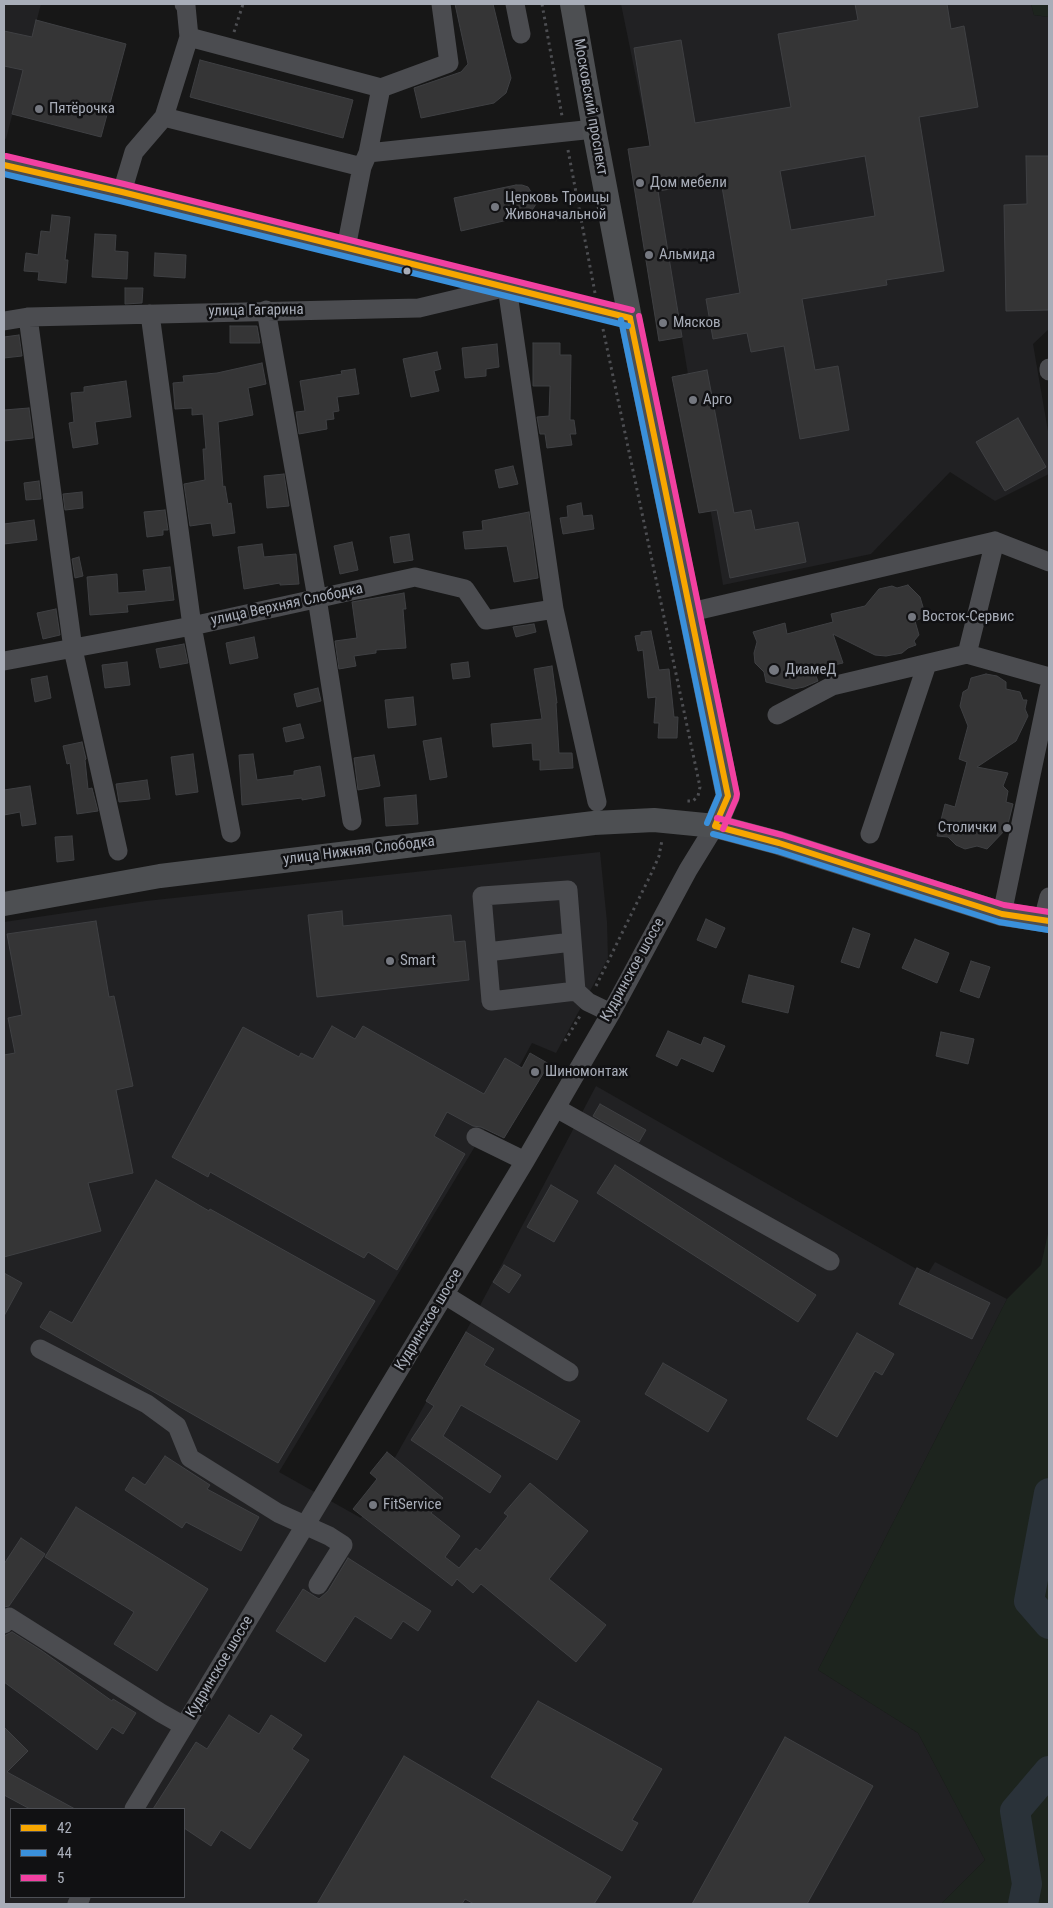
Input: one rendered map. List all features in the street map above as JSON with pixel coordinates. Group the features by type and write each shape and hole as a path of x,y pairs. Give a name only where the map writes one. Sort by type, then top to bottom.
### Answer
{"main road":[{"name":"Московский проспект","path":"572,4 630,318 728,796 715,826"},
{"name":"улица Нижняя Слободка","path":"4,904 160,876 594,823 660,820 715,826 788,846 1002,914 1047,912"}],"street":[{"path":"122,192 134,152 164,117 189,37 186,6 184,4"},
{"path":"189,37 381,88 449,63 441,4"},
{"path":"515,4 521,34"},
{"path":"346,248 381,88"},
{"path":"164,117 365,160 594,129"},
{"path":"4,165 122,192 630,318"},
{"path":"507,287 554,609 597,802"},
{"name":"улица Гагарина","path":"4,321 28,317 266,310 419,308 507,287"},
{"path":"266,310 317,598 352,820"},
{"path":"150,314 192,626 231,833"},
{"path":"28,317 74,649 118,851"},
{"path":"691,612 995,540 1049,562"},
{"path":"967,654 995,540"},
{"name":"улица Верхняя Слободка","path":"4,661 192,626 415,577 465,589 486,620 554,609"},
{"path":"777,715 832,686 967,654 1049,676"},
{"path":"870,834 927,664"},
{"path":"1002,914 1049,689"},
{"name":"Кудринское шоссе","path":"135,1808 526,1161 611,1013 688,870 715,826"},
{"path":"582,996 572,942 568,890 482,896 491,1001 582,996 611,1013"},
{"path":"487,952 572,942"},
{"path":"556,1108 830,1261"},
{"path":"476,1137 526,1161"},
{"path":"444,1295 569,1372"},
{"path":"40,1349 147,1404 177,1426 190,1458 258,1502 304,1526 329,1536 343,1545 318,1585"},
{"path":"4,1624 9,1617 184,1726"}],"path":[{"path":"229,48 244,4"},
{"path":"542,4 564,132 599,310 700,787 698,796 692,801 675,802"},
{"path":"565,1041 582,996 652,872 659,856 662,839"}],"shaded area":[{"path":"4,4 41,4 6,139 4,138"},
{"path":"621,4 1031,4 1034,15 1049,17 1049,329 1033,344 1049,437 1049,474 995,501 950,472 871,554 723,585 650,146"},
{"path":"1031,4 1049,4 1049,17 1034,15"},
{"path":"600,852 607,922 608,958 556,1053 532,1043 477,1143 279,1472 361,1518 475,1315 596,1086 927,1275 935,1262 1007,1299 818,1670 918,1733 985,1860 941,1904 4,1904 4,922 146,901"},
{"path":"1049,1229 1049,1904 941,1904 985,1860 918,1733 818,1670 1007,1299 1041,1265"}],"building":[{"path":"455,4 493,4 511,78 506,93 494,103 421,118 414,88 461,72 468,64"},
{"path":"855,4 947,4 951,29 964,26 978,107 919,117 944,271 886,280 887,285 802,299 815,370 838,366 849,430 800,439 784,346 751,352 747,333 713,339 706,299 740,293 721,181 658,191 682,337 659,341 628,149 650,146 634,48 681,40 695,123 791,107 778,34 858,20","holes":["865,156 875,216 791,230 780,171"]},
{"path":"36,20 126,44 101,137 12,114 23,70 4,66 4,31 32,37"},
{"path":"200,60 353,100 343,138 190,97"},
{"path":"1026,156 1049,156 1049,310 1006,311 1004,205 1027,204"},
{"name":"Церковь Троицы Живоначальной","path":"516,185 528,187 535,198 536,204 529,215 461,231 454,198"},
{"path":"52,215 70,217 65,260 68,260 66,283 38,280 39,272 24,271 26,253 38,255 41,231 50,232"},
{"path":"95,234 116,235 115,251 128,252 127,279 92,277"},
{"path":"155,253 186,255 185,278 154,276"},
{"path":"125,288 143,288 142,303 125,304"},
{"path":"230,326 257,326 260,343 230,343"},
{"path":"19,335 22,356 4,358 4,337"},
{"path":"533,343 560,343 560,355 571,355 570,420 574,420 576,434 570,434 572,445 547,448 545,434 540,434 537,417 549,416 550,386 533,386"},
{"path":"497,344 499,367 486,369 486,376 465,378 462,348"},
{"path":"437,352 441,369 434,371 439,391 411,397 403,359"},
{"path":"262,363 266,384 248,388 253,415 218,422 223,487 225,486 228,504 231,503 235,533 213,536 211,523 190,526 184,484 205,480 203,449 206,449 203,414 192,415 192,408 175,409 173,383 184,382 183,376 217,373"},
{"path":"355,369 359,394 337,397 339,411 333,412 334,419 326,420 327,429 299,434 296,412 305,411 300,381 342,374 341,371"},
{"path":"707,370 734,513 751,510 755,530 798,522 806,562 730,578 717,510 699,513 672,377"},
{"path":"126,381 131,417 95,422 98,444 73,448 69,423 74,422 71,393 84,392 84,387"},
{"path":"29,408 33,438 4,441 4,410"},
{"path":"1018,418 1046,467 1005,491 976,442"},
{"path":"513,466 518,484 499,488 495,470"},
{"path":"284,474 289,506 267,508 264,476"},
{"path":"39,481 41,499 26,500 24,483"},
{"path":"82,492 83,508 65,510 63,494"},
{"path":"581,503 583,516 592,515 594,529 563,534 560,518 568,517 567,506"},
{"path":"165,510 168,530 163,530 163,535 147,537 144,512"},
{"path":"529,512 538,578 514,582 507,546 465,549 463,532 483,530 482,521"},
{"path":"34,520 37,540 4,544 4,524"},
{"path":"409,534 413,560 394,563 390,537"},
{"path":"352,542 358,570 340,574 334,546"},
{"path":"262,544 264,557 296,554 299,584 280,585 280,583 244,589 238,547"},
{"path":"79,557 83,576 75,578 72,559"},
{"path":"170,567 174,600 127,605 128,612 90,615 87,577 117,574 118,593 146,591 143,570"},
{"path":"908,585 920,597 923,607 922,618 915,621 919,635 914,641 916,645 902,653 886,656 875,655 833,634 843,663 830,666 827,672 816,676 818,681 794,689 766,682 764,672 755,663 754,653 757,642 753,632 785,623 787,634 833,622 831,614 865,606 879,589"},
{"path":"404,593 406,609 403,609 406,648 376,650 376,653 354,656 356,666 339,669 335,641 357,638 352,602"},
{"path":"56,609 60,635 43,639 37,613"},
{"path":"534,624 536,632 516,637 513,627"},
{"path":"651,631 659,670 669,669 674,717 678,717 677,738 658,738 659,723 654,723 656,697 648,698 643,650 638,651 635,636 641,635 641,632"},
{"path":"254,637 258,658 230,664 226,643"},
{"path":"184,644 188,663 160,668 156,649"},
{"path":"127,662 130,685 105,688 102,665"},
{"path":"468,662 470,677 453,679 451,664"},
{"path":"552,666 557,703 559,753 572,753 573,768 540,770 540,760 533,760 532,743 493,747 491,724 542,719 534,669"},
{"path":"986,674 997,676 1006,682 1006,689 1020,692 1023,700 1027,700 1025,709 1028,716 1016,741 977,767 1008,773 1003,786 1008,791 1006,802 1013,804 1007,828 987,849 977,846 965,849 956,845 948,837 937,836 945,804 955,807 967,762 959,759 968,726 960,706 963,692 968,689 971,678"},
{"path":"47,676 51,698 35,702 31,679"},
{"path":"318,688 321,701 297,707 294,694"},
{"path":"413,697 416,725 388,728 385,700"},
{"path":"300,724 304,738 286,742 283,728"},
{"path":"441,738 447,777 430,780 423,741"},
{"path":"82,742 86,759 88,789 92,788 98,811 77,814 70,763 67,764 63,746"},
{"path":"193,754 198,792 176,795 171,757"},
{"path":"253,754 257,780 294,775 294,771 320,766 325,796 242,805 239,755"},
{"path":"374,755 380,786 358,790 354,758"},
{"path":"147,780 150,799 119,802 116,784"},
{"path":"30,786 36,824 22,826 20,812 4,815 4,790"},
{"path":"416,795 418,824 386,826 384,798"},
{"path":"72,836 74,860 57,862 55,837"},
{"name":"Smart","path":"342,911 343,926 451,915 454,942 465,941 469,980 317,997 308,915"},
{"path":"706,919 725,928 716,948 697,940"},
{"path":"96,921 109,997 114,996 133,1086 116,1090 133,1173 88,1183 101,1231 4,1257 4,1055 15,1053 8,1018 22,1015 7,934"},
{"path":"853,928 870,934 859,968 841,962"},
{"path":"915,939 949,953 937,983 902,968"},
{"path":"971,961 990,967 979,998 960,991"},
{"path":"749,975 794,986 788,1013 742,1002"},
{"path":"332,1026 355,1039 363,1026 484,1094 505,1058 522,1068 530,1053 549,1064 504,1138 481,1127 473,1126 447,1112 434,1136 465,1154 397,1270 368,1252 364,1258 210,1172 208,1177 172,1157 243,1027 299,1057 301,1053 313,1059"},
{"path":"668,1031 701,1045 704,1037 725,1046 713,1072 681,1058 677,1066 656,1056"},
{"path":"941,1032 974,1039 968,1064 936,1056"},
{"path":"600,1104 646,1130 639,1142 593,1116"},
{"path":"615,1165 816,1295 798,1322 597,1193"},
{"path":"156,1180 209,1211 210,1209 375,1301 278,1463 40,1327 50,1311 72,1323"},
{"path":"551,1185 578,1201 554,1242 527,1227"},
{"path":"504,1265 521,1275 509,1293 493,1282"},
{"path":"917,1268 990,1303 972,1339 899,1304"},
{"path":"4,1273 22,1283 4,1316"},
{"path":"466,1332 494,1349 484,1365 580,1421 557,1460 461,1405 443,1436 501,1476 490,1493 411,1440 434,1406 426,1401"},
{"path":"857,1333 894,1354 882,1375 875,1371 837,1437 807,1419"},
{"path":"663,1363 727,1400 708,1432 645,1394"},
{"path":"387,1452 443,1498 431,1513 460,1536 445,1557 459,1568 476,1548 480,1551 508,1516 504,1513 530,1483 588,1531 549,1579 606,1625 576,1662 481,1584 473,1593 457,1579 452,1586 353,1509 377,1479 370,1473"},
{"path":"165,1456 210,1485 207,1489 259,1517 241,1551 186,1522 182,1528 125,1490 133,1477 145,1485"},
{"path":"76,1507 208,1589 157,1671 114,1644 134,1612 45,1557"},
{"path":"21,1538 45,1554 9,1606 4,1607 4,1564"},
{"path":"348,1558 431,1611 418,1631 403,1621 391,1639 355,1616 325,1662 276,1631 303,1589 319,1599 328,1591"},
{"path":"12,1632 112,1701 113,1699 136,1713 123,1734 112,1727 97,1750 4,1682 4,1636"},
{"path":"538,1701 662,1769 632,1820 638,1823 622,1851 491,1777"},
{"path":"229,1715 259,1734 271,1715 302,1735 292,1749 309,1760 250,1849 221,1830 211,1846 185,1829 185,1808 154,1808 196,1742 207,1749"},
{"path":"4,1727 28,1751 7,1772 73,1808 28,1808 4,1795"},
{"path":"785,1737 873,1786 807,1904 692,1904"},
{"path":"404,1756 611,1877 594,1904 474,1904 465,1899 462,1904 317,1904"}],"waterway":[{"path":"1049,1493 1029,1601 1049,1624"},
{"path":"1023,1904 1027,1884 1015,1811 1049,1771"}],"transit line":[{"name":"5","path":"6,156 632,310"},
{"name":"42","path":"4,165 122,192 630,318"},
{"name":"44","path":"4,174 628,326"},
{"name":"5","path":"639,316 737,794 723,829"},
{"name":"42","path":"630,318 728,796 715,826"},
{"name":"44","path":"621,320 719,795 707,823"},
{"name":"5","path":"717,818 782,835 1004,905 1049,912"},
{"name":"42","path":"715,826 779,843 1002,914 1049,921"},
{"name":"44","path":"713,834 777,851 999,922 1048,930"}],"place":[{"name":"Пятёрочка","path":"39,109"},
{"name":"Дом мебели","path":"640,183"},
{"name":"Церковь Троицы Живоначальной","path":"495,207"},
{"name":"Альмида","path":"649,255"},
{"name":"Мясков","path":"663,323"},
{"name":"Арго","path":"693,400"},
{"name":"Восток-Сервис","path":"912,617"},
{"name":"ДиамеД","path":"774,670"},
{"name":"Столички","path":"1007,828"},
{"name":"Smart","path":"390,961"},
{"name":"Шиномонтаж","path":"535,1072"},
{"name":"FitService","path":"373,1505"}]}
